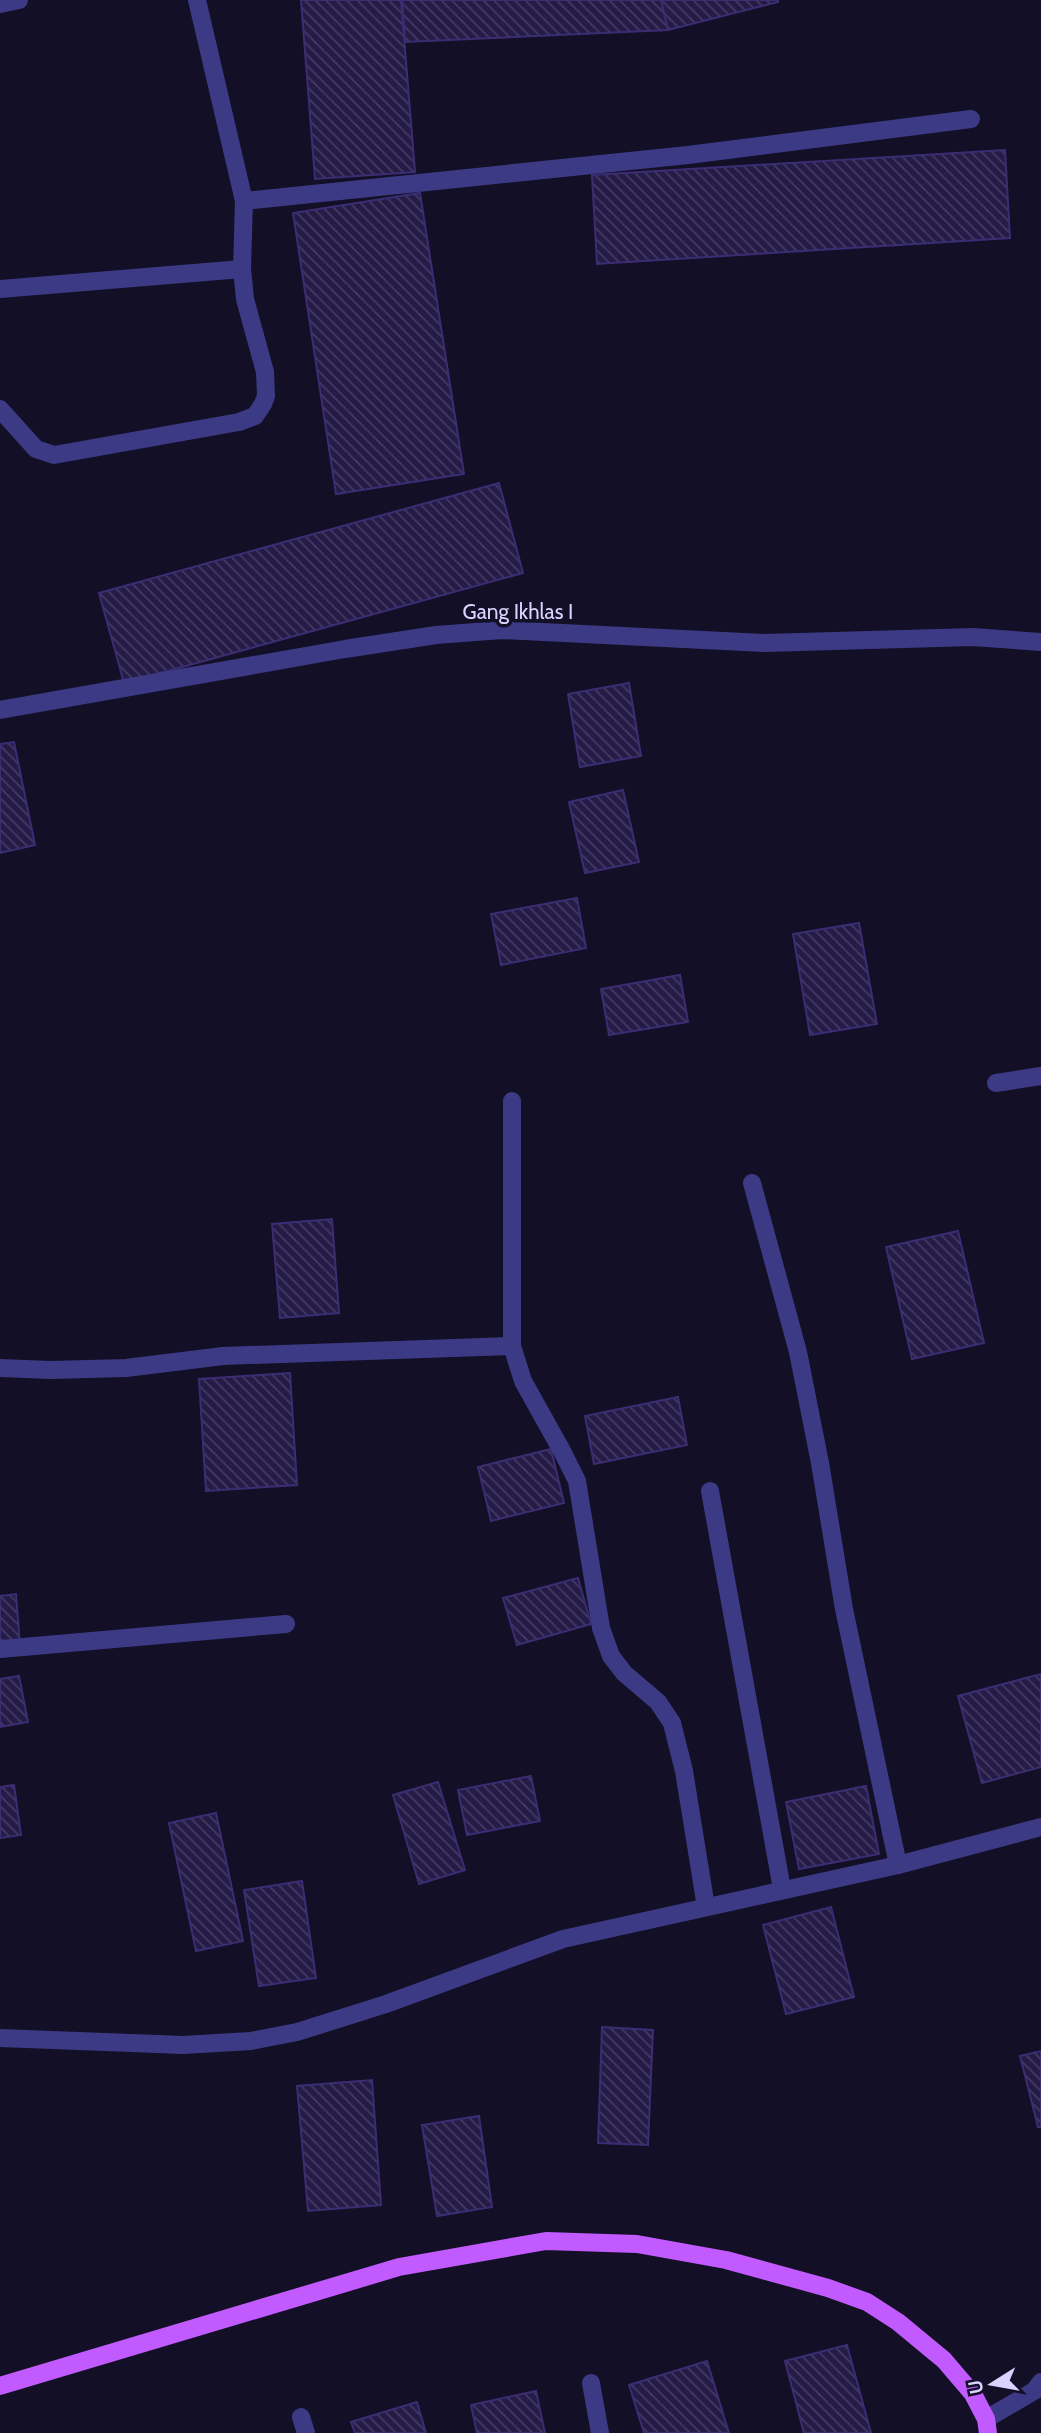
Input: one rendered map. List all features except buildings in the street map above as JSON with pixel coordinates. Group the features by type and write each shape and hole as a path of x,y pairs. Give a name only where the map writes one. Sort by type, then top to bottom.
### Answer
{"main road":[{"path":"0,2386 399,2267 546,2241 637,2244 726,2260 828,2288 867,2302 898,2322 944,2360 973,2394 987,2426"}],"street":[{"path":"0,4 19,0"},
{"path":"0,409 36,449 54,455 239,422 255,416 266,396 264,372 245,299 242,269 244,201 197,0"},
{"path":"244,201 688,155 971,119"},
{"path":"0,289 242,269"},
{"name":"Gang Ikhlas I","path":"0,710 345,649 436,635 502,630 765,643 974,637 1041,642"},
{"path":"996,1083 1041,1076"},
{"path":"512,1101 512,1346 523,1381 577,1481 601,1628 611,1656 624,1673 658,1702 672,1723 684,1771 706,1907"},
{"path":"752,1183 798,1352 844,1609 898,1865"},
{"path":"0,1368 89,1369 223,1356 512,1346"},
{"path":"710,1491 782,1889"},
{"path":"0,1649 286,1624"},
{"path":"0,2038 183,2045 251,2041 297,2032 386,2004 563,1939 898,1865 1041,1827"},
{"path":"987,2426 1034,2391 1041,2382"},
{"path":"591,2383 600,2433"}]}
